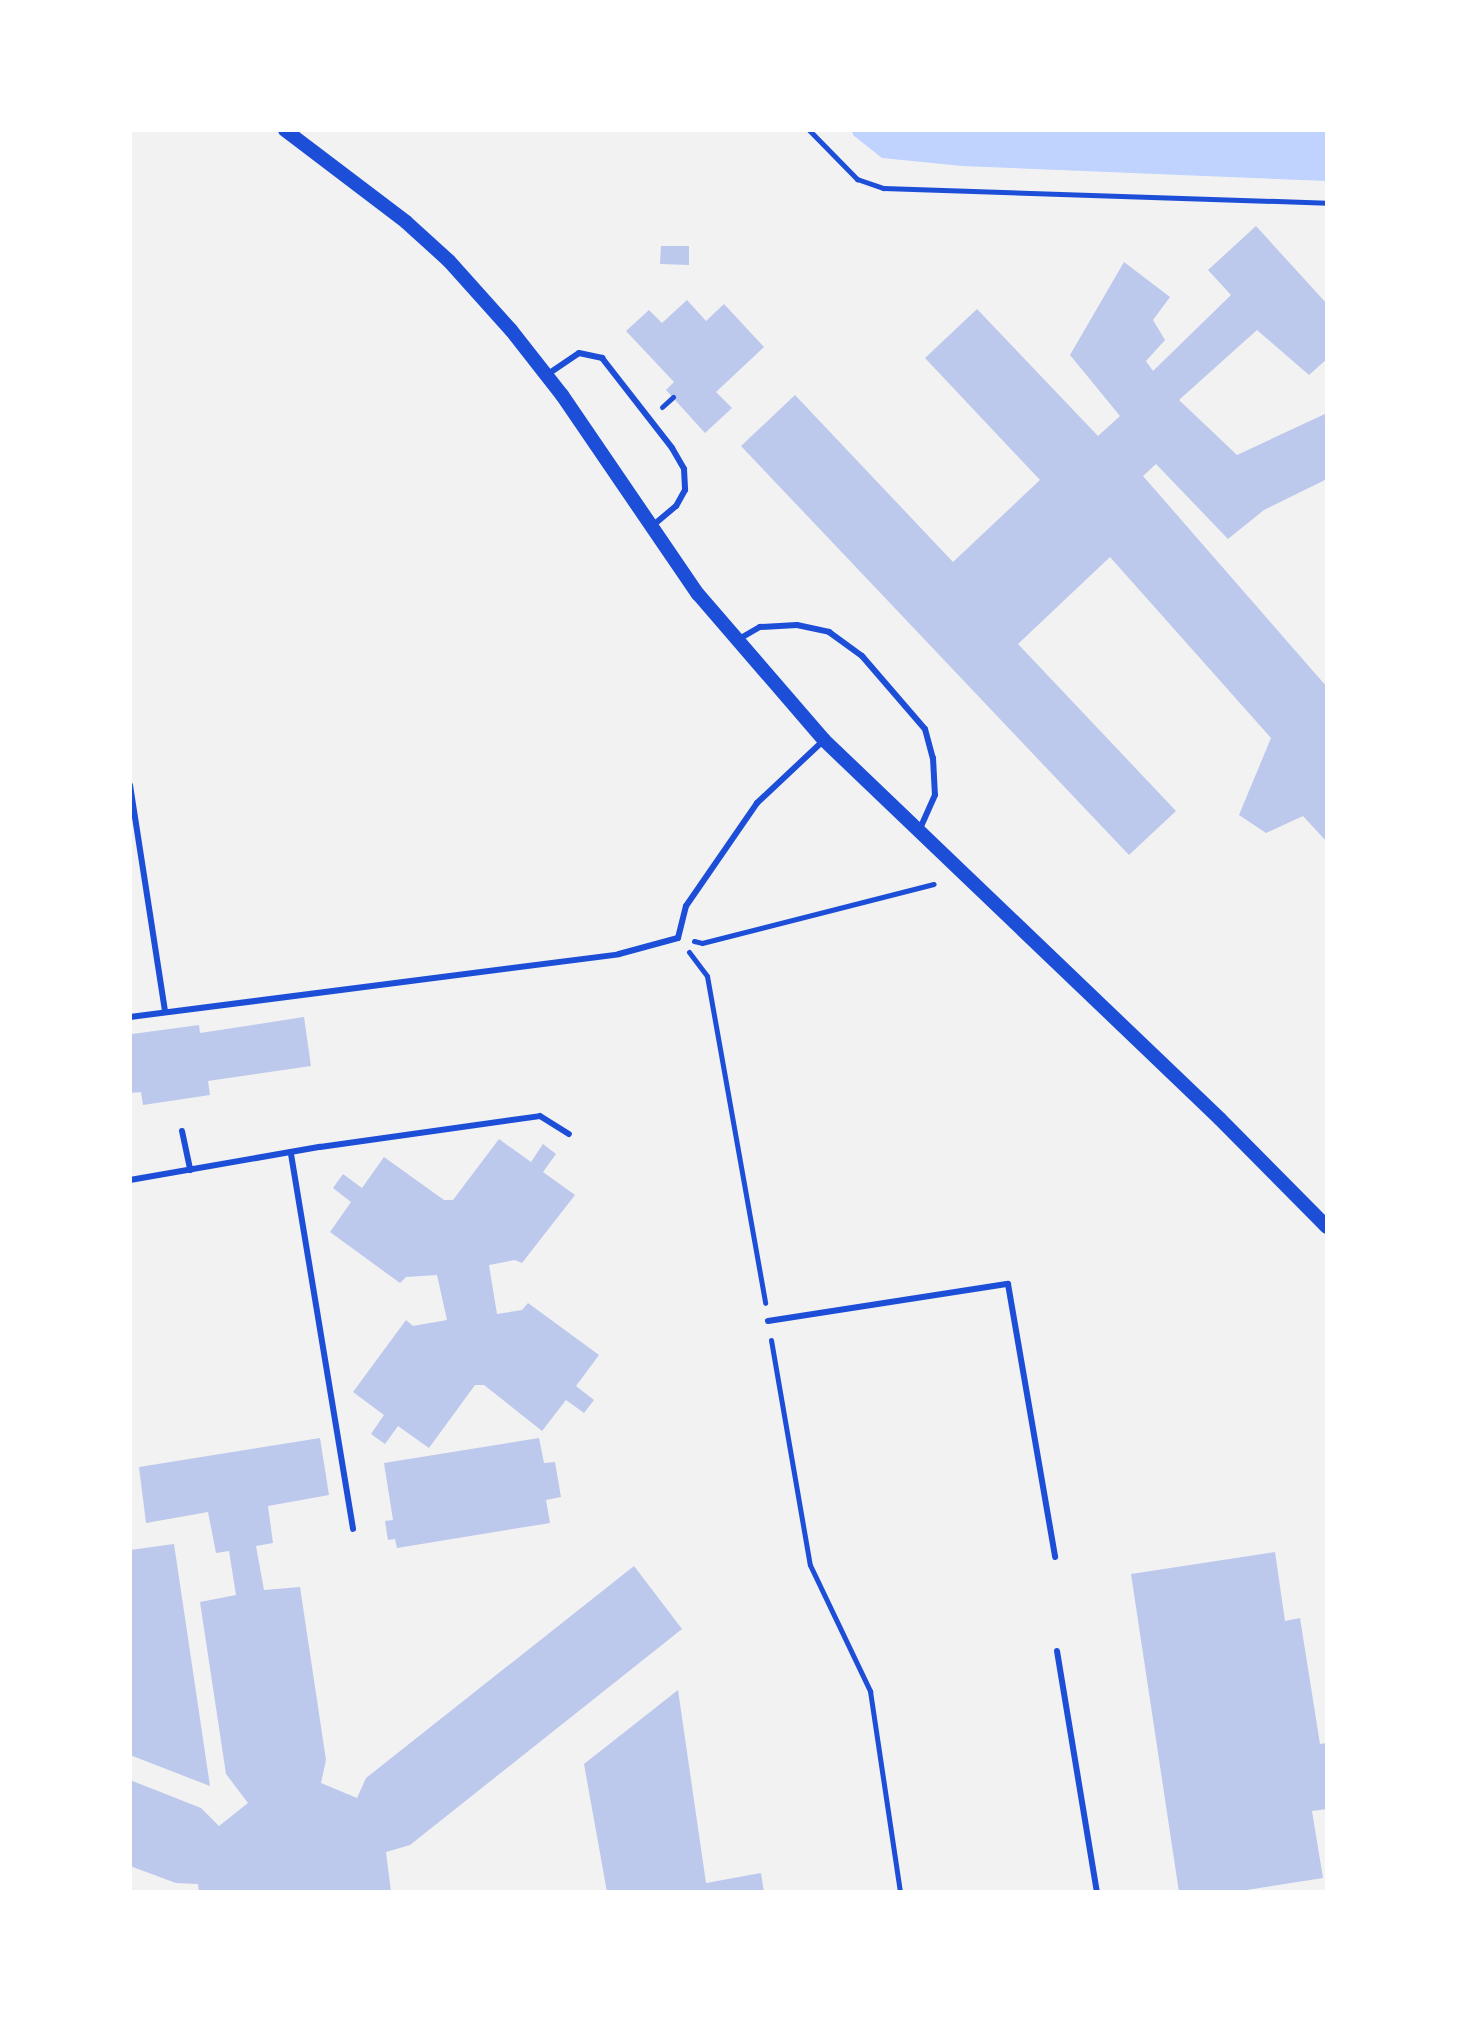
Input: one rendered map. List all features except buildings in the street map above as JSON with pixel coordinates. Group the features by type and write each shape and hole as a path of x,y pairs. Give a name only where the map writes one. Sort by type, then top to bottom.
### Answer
{"street":[{"path":"285,130 384,203 432,246 502,320 547,374 651,527 736,641 824,740 1220,1119 1327,1227"}],"lane":[{"path":"547,374 579,353 602,358 672,448 684,469 685,490 676,506 651,527"},
{"path":"736,641 760,627 797,625 829,632 862,656 919,718 929,742 935,795 917,832"},
{"path":"130,1017 619,954 678,938 686,906 757,803 824,740"},
{"path":"130,785 165,1011"},
{"path":"130,1180 540,1116 569,1134"},
{"path":"182,1131 190,1170"},
{"path":"291,1154 353,1529"},
{"path":"768,1321 1008,1284 1055,1557"},
{"path":"1057,1651 1097,1892"}],"path":[{"path":"809,130 857,179 872,187 1327,203"},
{"path":"666,404 673,397"},
{"path":"678,938 702,943 934,884"},
{"path":"678,938 707,976 810,1565 870,1691 900,1892"}],"water":[{"path":"852,130 1327,130 1327,181 962,166 882,158 853,135"}]}
